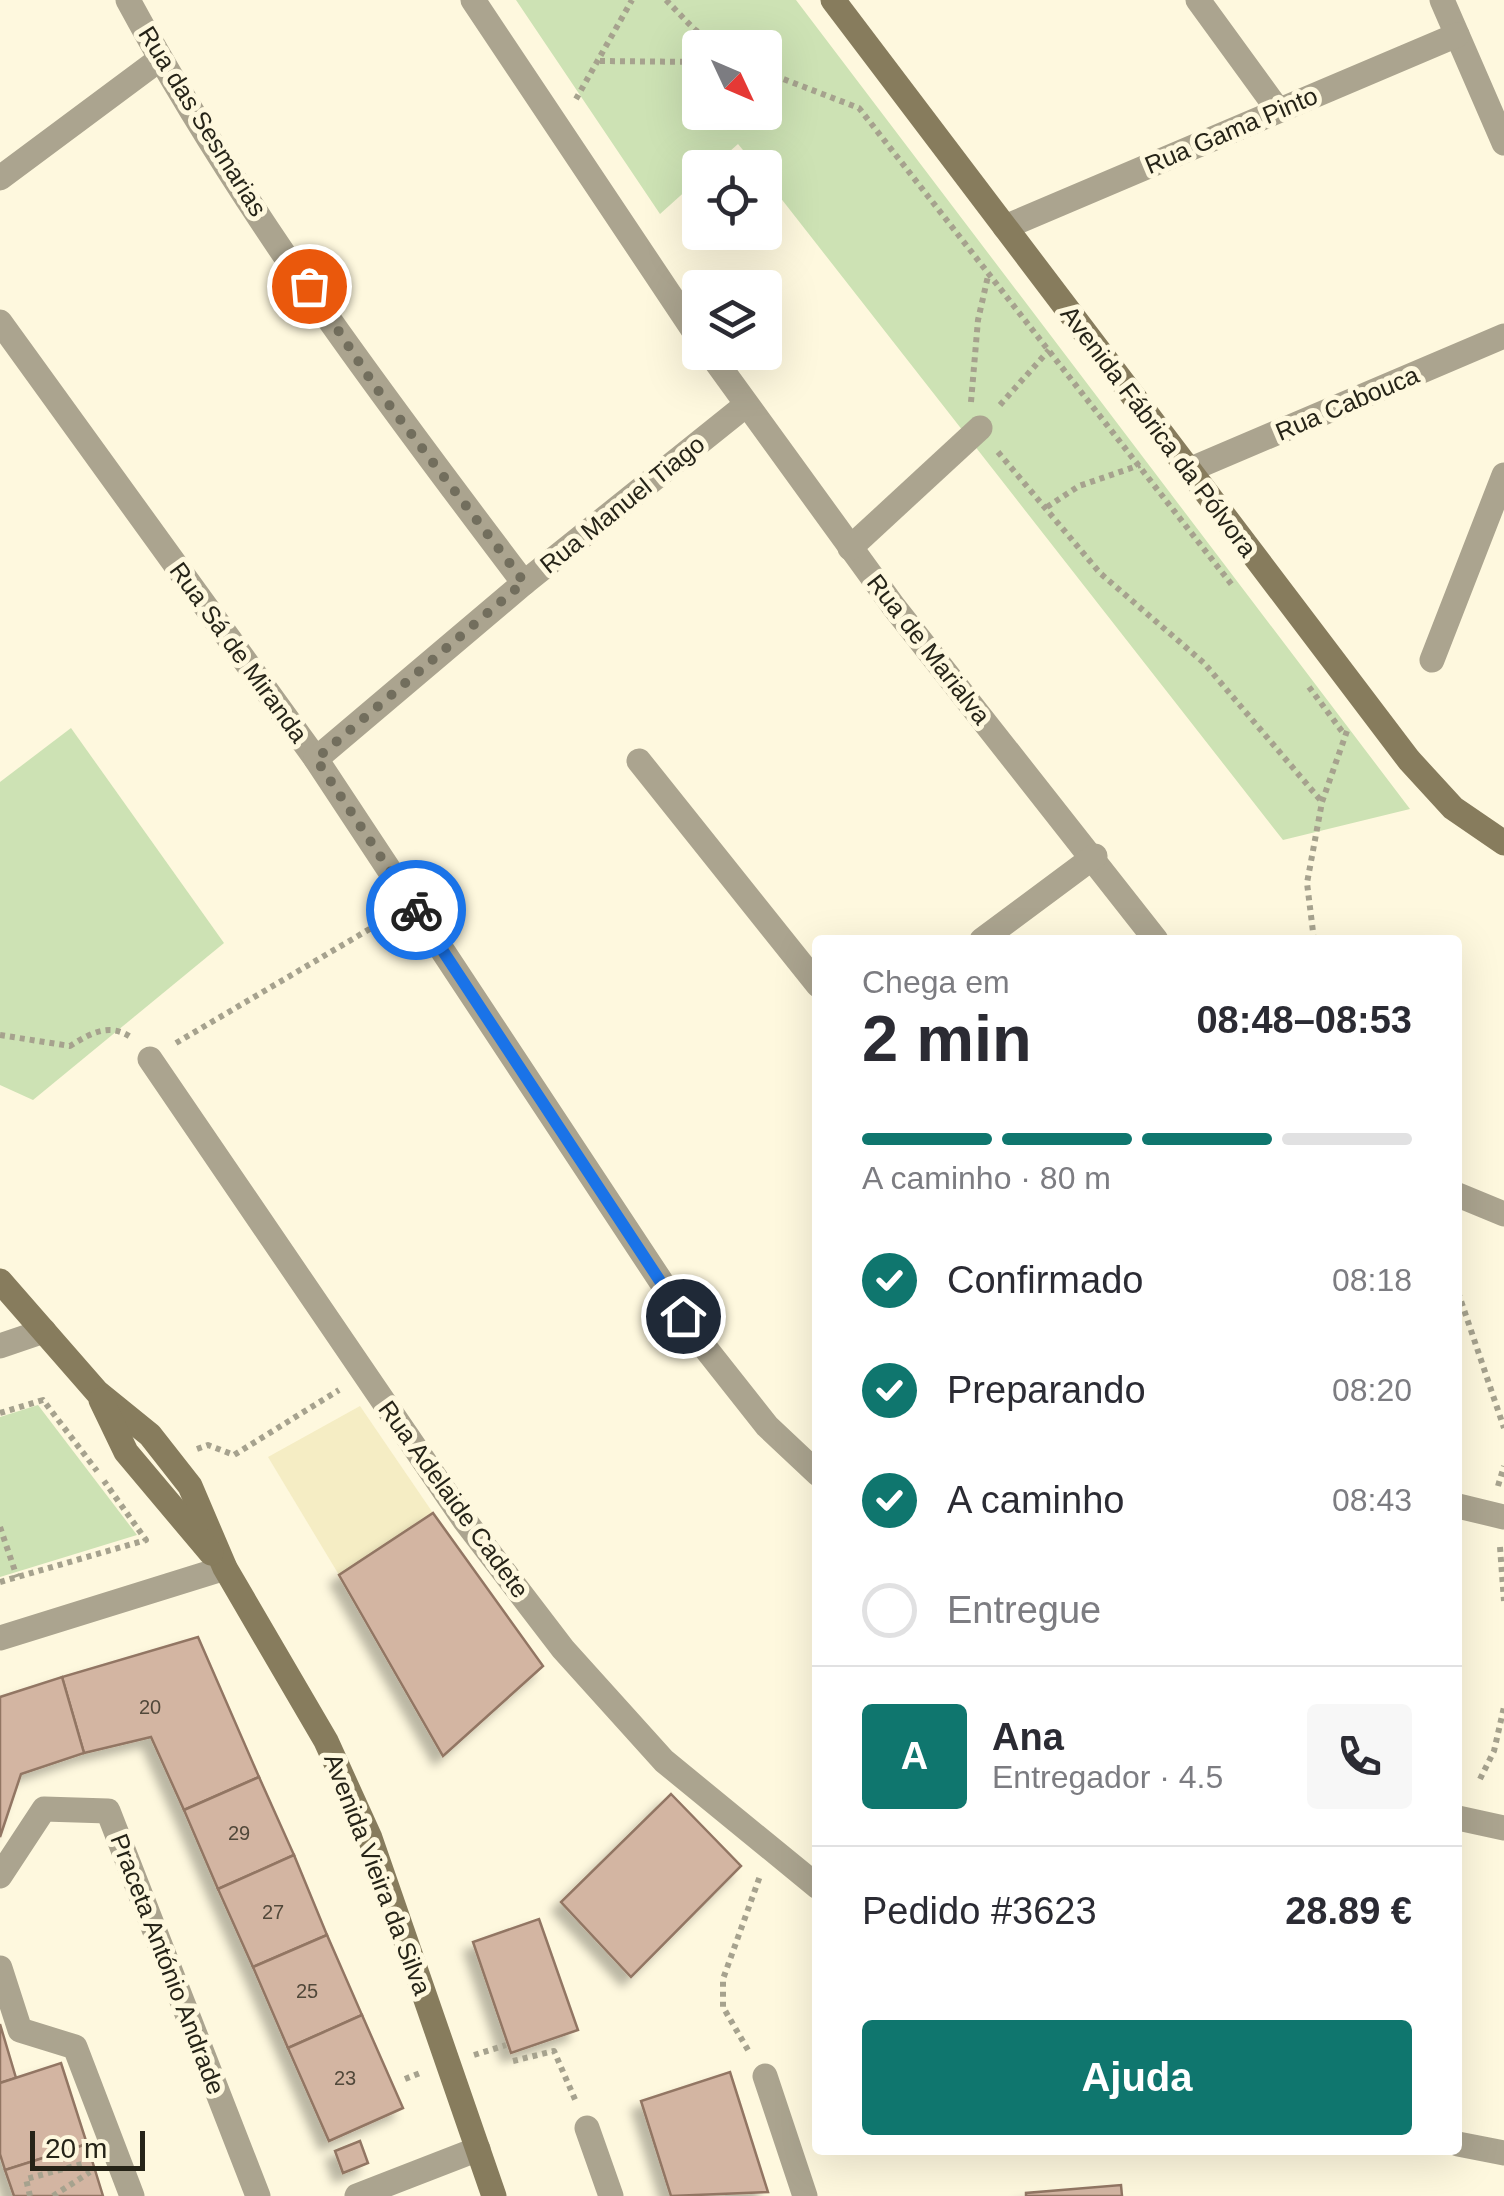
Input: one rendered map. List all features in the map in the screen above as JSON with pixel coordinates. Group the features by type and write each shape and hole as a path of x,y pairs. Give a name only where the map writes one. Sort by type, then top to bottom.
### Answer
{"street":[{"name":"Rua das Sesmarias","path":"128,0 160,59 374,385 524,582"},
{"path":"473,0 682,313"},
{"name":"Avenida Fábrica da Pólvora","path":"832,0 1409,760 1453,808 1504,842"},
{"path":"1198,0 1278,110"},
{"path":"1442,0 1504,144"},
{"name":"Rua Gama Pinto","path":"1005,226 1457,34"},
{"path":"0,178 160,59"},
{"name":"Rua Sá de Miranda","path":"0,322 316,759 702,1345 767,1426 812,1468"},
{"name":"Rua Cabouca","path":"1189,470 1504,336"},
{"name":"Rua de Marialva","path":"721,370 850,548 1095,856 1152,935"},
{"name":"Rua Manuel Tiago","path":"316,759 524,582 746,405"},
{"path":"850,548 980,428"},
{"path":"1432,660 1504,475"},
{"path":"640,760 812,977"},
{"path":"989,935 1095,856"},
{"name":"Rua Adelaide Cadete","path":"150,1059 465,1521 563,1649 664,1761 812,1883"},
{"path":"1462,1197 1504,1214"},
{"name":"Avenida Vieira da Silva","path":"0,1282 97,1392 150,1435 190,1486 225,1568 326,1741 360,1816 494,2196"},
{"path":"0,1346 44,1331"},
{"name":"Avenida Vieira da Silva","path":"97,1392 126,1452 225,1568"},
{"path":"1462,1507 1504,1516"},
{"path":"0,1638 225,1568"},
{"name":"Praceta António Andrade","path":"0,1876 44,1809 108,1810 258,2196"},
{"path":"1462,1819 1504,1828"},
{"path":"0,1968 20,2030 76,2047 132,2196"},
{"path":"766,2076 805,2196"},
{"path":"587,2128 611,2196"},
{"path":"1462,2145 1504,2154"},
{"path":"357,2196 478,2149"}],"path":[{"path":"551,120 581,95 632,0"},
{"path":"666,0 695,30"},
{"path":"600,61 682,62"},
{"path":"782,79 859,108 1244,600"},
{"path":"988,275 970,397 980,428 1024,487 1047,507 1100,573 1204,663 1322,802 1306,883 1313,935"},
{"path":"980,428 1049,350"},
{"path":"1047,507 1079,486 1140,465"},
{"path":"1300,675 1344,734"},
{"path":"0,1035 70,1046 95,1030 120,1030 150,1059 412,904"},
{"path":"1462,1304 1504,1428"},
{"path":"168,1459 208,1445 234,1455 336,1391 368,1380"},
{"path":"0,1413 43,1400 146,1540 0,1582"},
{"path":"0,1526 17,1578"},
{"path":"1480,1779 1494,1752 1504,1706"},
{"path":"766,2076 723,2007 723,1979 768,1850"},
{"path":"513,2062 554,2051 587,2128"},
{"path":"28,2196 26,2179 117,2155"},
{"path":"53,2196 117,2155"}],"shaded area":[{"path":"360,1406 433,1513 339,1575 268,1457"}],"green space":[{"path":"516,0 796,0 1410,809 1283,840 782,200 782,150 743,150 738,144 731,150 682,150 682,194 660,214"},
{"path":"71,728 224,943 33,1100 0,1085 0,782"},
{"path":"38,1405 137,1535 0,1577 0,1417"}],"building":[{"path":"433,1513 543,1666 443,1756 339,1575"},
{"path":"198,1637 259,1777 184,1810 151,1737 84,1753 62,1677"},
{"path":"62,1677 84,1753 21,1774 0,1837 0,1697"},
{"path":"259,1777 294,1855 218,1889 184,1810"},
{"path":"671,1794 741,1866 631,1977 561,1902"},
{"path":"294,1855 327,1935 253,1967 218,1889"},
{"path":"539,1919 578,2030 511,2053 473,1942"},
{"path":"327,1935 362,2015 288,2048 253,1967"},
{"path":"362,2015 403,2108 329,2141 288,2048"},
{"path":"0,2024 16,2078 0,2083"},
{"path":"61,2063 87,2144 5,2170 0,2154 0,2083"},
{"path":"730,2072 768,2192 671,2196 641,2101"},
{"path":"360,2141 368,2163 343,2173 335,2151"},
{"path":"87,2144 103,2196 14,2196 5,2170"},
{"path":"1121,2185 1122,2196 1026,2196 1026,2193"}],"way so far":[{"path":"309,286 374,385 524,582 316,759 416,910"}],"route":[{"path":"416,910 683,1316"}]}
